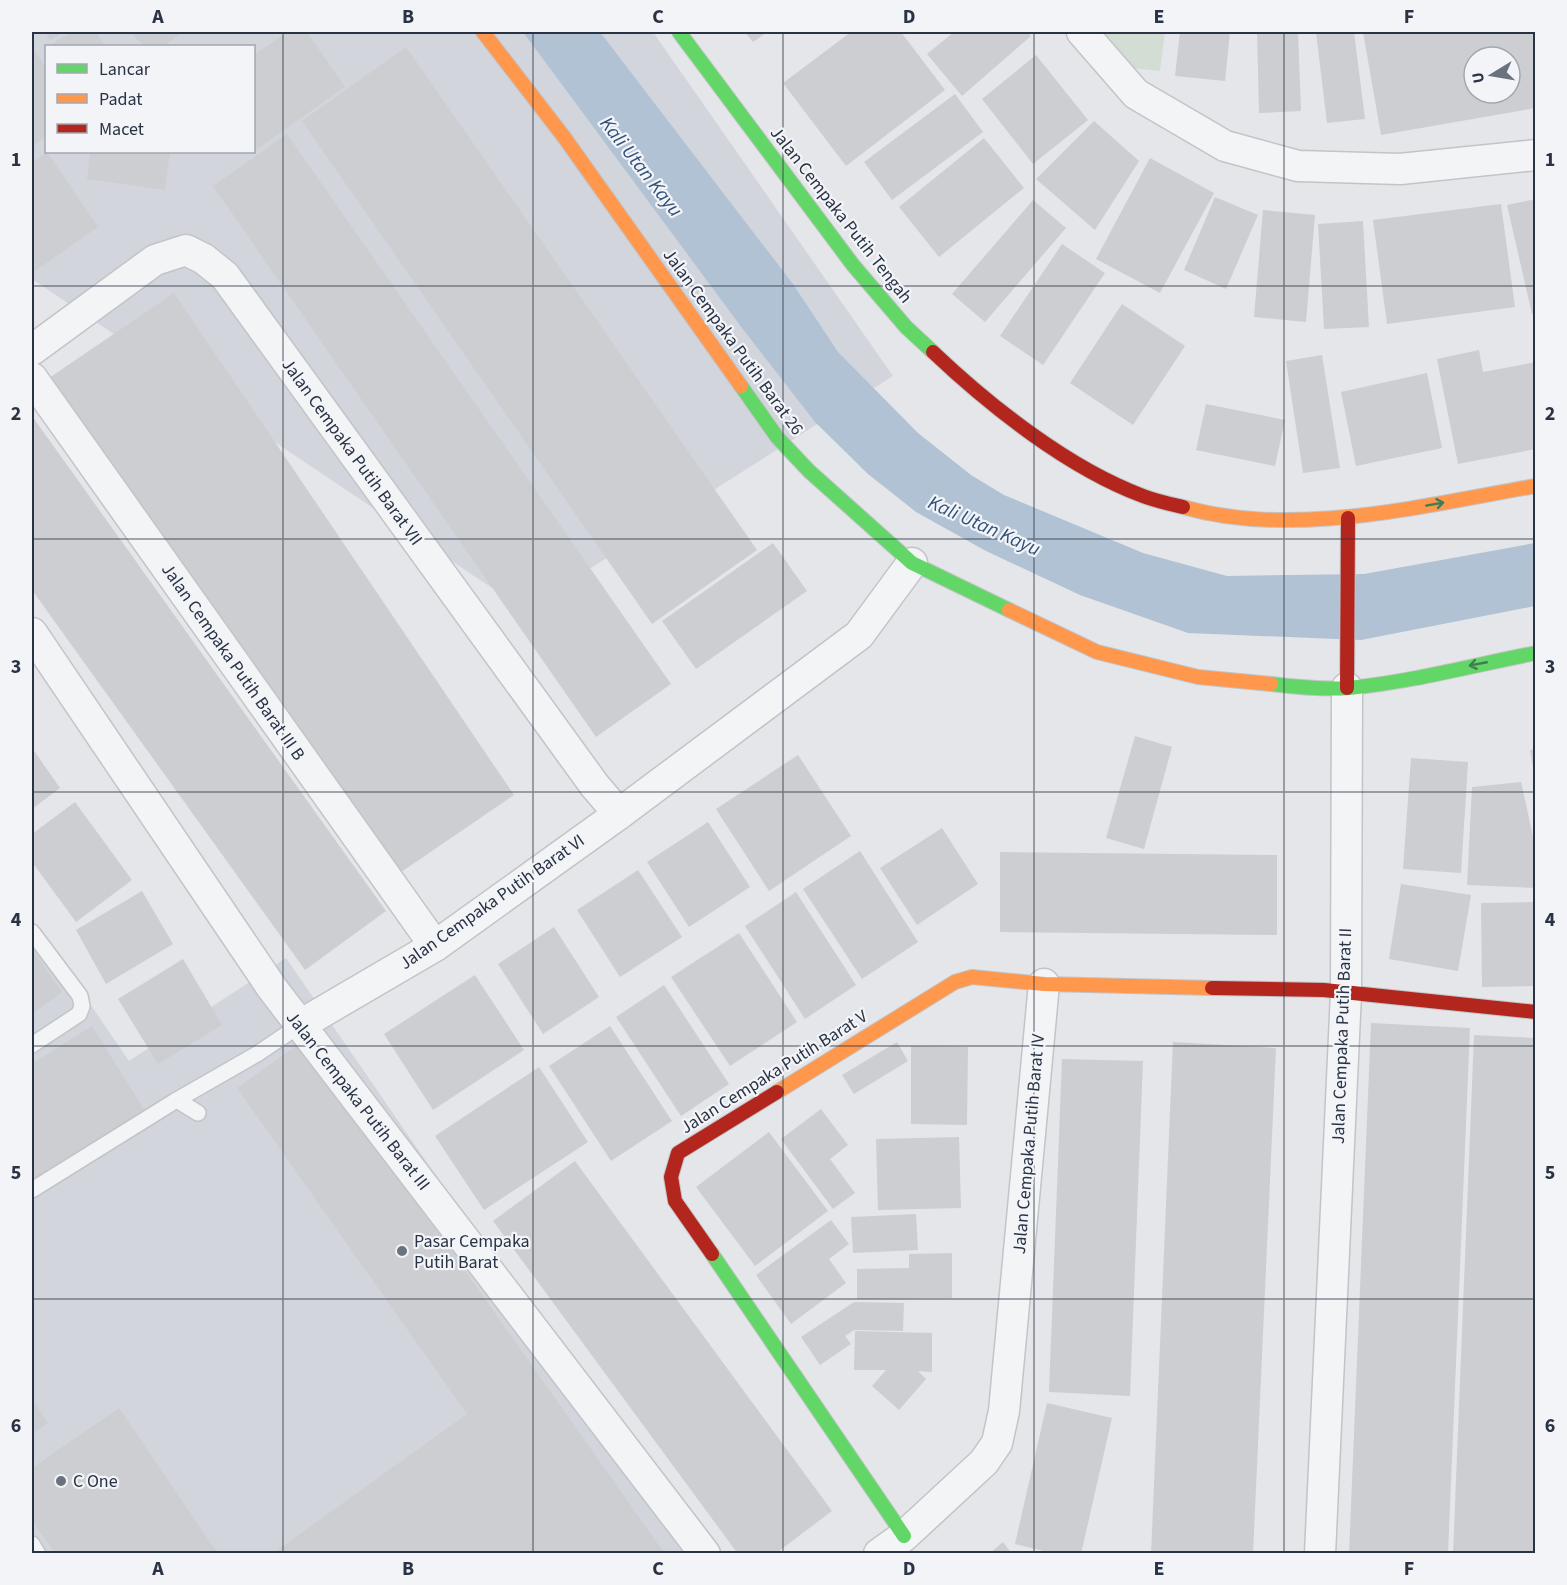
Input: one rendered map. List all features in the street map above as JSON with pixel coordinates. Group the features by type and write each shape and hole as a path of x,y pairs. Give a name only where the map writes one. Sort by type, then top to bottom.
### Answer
{"street":[{"name":"Jalan Cempaka Putih Barat 26","path":"483,32 564,137 777,437 809,471 912,562 1097,652 1198,677 1312,688 1347,678 1536,653"},
{"name":"Jalan Cempaka Putih Tengah","path":"679,32 853,265 906,327 972,389 1047,444 1095,473 1143,496 1195,511 1255,520 1348,518 1536,486"},
{"path":"1082,32 1136,94 1225,146 1298,166 1400,169 1536,155"},
{"name":"Jalan Cempaka Putih Barat VII","path":"32,350 155,260 186,250 225,276 588,777 618,814"},
{"name":"Jalan Cempaka Putih Barat III B","path":"32,378 435,946"},
{"name":"Jalan Cempaka Putih Barat II","path":"1320,1554 1346,993 1348,518"},
{"name":"Jalan Cempaka Putih Barat VI","path":"300,1025 435,946 859,635 912,562"},
{"name":"Jalan Cempaka Putih Barat III","path":"32,633 272,988 705,1554"},
{"name":"Jalan Cempaka Putih Barat V","path":"904,1536 897,1522 675,1201 670,1177 678,1153 955,982 972,977 1044,984"},
{"path":"1044,984 1324,990 1536,1012"},
{"name":"Jalan Cempaka Putih Barat IV","path":"879,1554 904,1536 984,1462 997,1443 1004,1411 1044,984"}],"lane":[{"path":"32,933 80,996 82,1006 79,1014 32,1045"},
{"name":"Jalan Cempaka Putih Barat VI","path":"32,1190 177,1100 257,1054 300,1025"},
{"path":"177,1100 198,1113"},
{"path":"32,1544 38,1554"}],"shaded area":[{"path":"32,32 653,32 893,376 525,610 32,279"},
{"path":"1101,32 1165,32 1160,71 1130,68"},
{"path":"32,919 129,1061 286,958 696,1553 32,1553"}],"water":[{"name":"Kali Utan Kayu","path":"523,32 600,32 793,284 838,352 918,433 971,475 1004,495 1143,553 1227,576 1364,574 1535,543 1535,606 1361,640 1188,633 1080,595 986,551 916,512 868,474 815,422 742,328"}],"building":[{"path":"45,32 65,32 50,40"},
{"path":"71,32 96,32 104,45 53,45"},
{"path":"131,32 183,32 165,45 142,45"},
{"path":"287,32 307,32 345,87 255,150 255,54"},
{"path":"745,32 767,32 753,42"},
{"path":"851,32 901,32 945,90 846,166 783,83"},
{"path":"954,32 1027,32 1031,36 962,96 927,54"},
{"path":"1180,32 1230,32 1225,81 1175,76"},
{"path":"1257,32 1298,32 1301,111 1259,113"},
{"path":"1316,32 1354,32 1365,119 1327,123"},
{"path":"1363,32 1536,32 1536,108 1381,135"},
{"path":"32,46 45,66 45,137 32,147"},
{"path":"406,47 757,550 652,624 302,121"},
{"path":"1036,55 1088,120 1033,164 982,99"},
{"path":"955,94 983,132 892,200 864,162"},
{"path":"1094,121 1139,161 1095,230 1036,179"},
{"path":"287,134 671,684 596,737 213,186"},
{"path":"984,138 1024,188 939,257 899,207"},
{"path":"48,153 98,227 32,273 32,163"},
{"path":"90,153 170,153 165,190 87,179"},
{"path":"1150,158 1214,193 1160,293 1096,259"},
{"path":"1215,197 1258,215 1226,289 1184,270"},
{"path":"1536,199 1536,313 1532,314 1507,205"},
{"path":"1033,200 1066,228 985,322 952,294"},
{"path":"1501,204 1515,307 1387,324 1373,220"},
{"path":"1263,210 1315,215 1306,322 1254,317"},
{"path":"1363,221 1369,327 1324,329 1318,224"},
{"path":"1062,244 1105,273 1043,365 1000,336"},
{"path":"174,293 514,795 388,881 49,378"},
{"path":"1122,304 1185,346 1133,425 1070,383"},
{"path":"1479,350 1483,372 1536,362 1536,449 1458,464 1437,359"},
{"path":"1322,355 1340,468 1303,473 1286,361"},
{"path":"1427,373 1442,448 1356,466 1341,392"},
{"path":"1206,404 1285,420 1275,466 1196,450"},
{"path":"32,416 386,911 305,970 32,590"},
{"path":"773,543 807,591 696,669 662,621"},
{"path":"1135,736 1172,747 1144,849 1106,838"},
{"path":"32,748 60,788 32,809"},
{"path":"1536,749 1536,774 1534,774 1530,750"},
{"path":"798,755 851,836 769,891 716,809"},
{"path":"1411,758 1468,762 1461,873 1403,869"},
{"path":"1521,782 1536,850 1536,888 1467,885 1472,787"},
{"path":"75,802 132,880 76,922 32,862 32,834"},
{"path":"708,822 750,887 689,927 647,862"},
{"path":"942,828 978,884 917,925 880,868"},
{"path":"860,851 918,942 862,979 803,889"},
{"path":"1000,852 1277,855 1277,935 1000,932"},
{"path":"638,870 682,937 620,977 577,910"},
{"path":"1401,884 1471,895 1458,971 1389,959"},
{"path":"142,891 173,944 106,984 76,930"},
{"path":"796,892 856,985 805,1019 745,926"},
{"path":"1536,902 1536,986 1482,987 1481,903"},
{"path":"554,927 599,997 543,1034 498,964"},
{"path":"739,933 797,1022 730,1066 671,977"},
{"path":"32,949 62,992 32,1014"},
{"path":"183,959 222,1025 158,1064 118,999"},
{"path":"475,975 524,1050 433,1110 384,1034"},
{"path":"664,985 729,1084 681,1116 616,1017"},
{"path":"1371,1023 1470,1028 1448,1554 1349,1554"},
{"path":"92,1026 145,1111 32,1182 32,1064"},
{"path":"610,1026 672,1121 611,1161 549,1066"},
{"path":"1474,1035 1536,1038 1536,1554 1453,1554"},
{"name":"Pasar Cempaka Putih Barat","path":"303,1041 665,1554 272,1554 467,1414 237,1088"},
{"path":"897,1042 908,1061 854,1094 842,1075"},
{"path":"1173,1042 1276,1048 1253,1554 1151,1554"},
{"path":"911,1046 968,1047 967,1125 911,1124"},
{"path":"1062,1059 1143,1061 1130,1396 1049,1392"},
{"path":"539,1067 588,1142 484,1210 435,1136"},
{"path":"821,1109 848,1145 830,1159 855,1193 833,1209 781,1139"},
{"path":"769,1132 828,1211 755,1266 696,1187"},
{"path":"959,1137 961,1208 878,1210 876,1139"},
{"path":"575,1161 832,1511 775,1554 738,1554 493,1221"},
{"path":"916,1214 918,1250 853,1253 851,1217"},
{"path":"831,1220 849,1244 829,1259 846,1283 791,1324 756,1275"},
{"path":"952,1253 952,1298 857,1299 857,1269 909,1268 909,1254"},
{"path":"854,1302 904,1303 903,1331 854,1330 845,1336 851,1344 820,1365 801,1337"},
{"path":"855,1331 932,1333 932,1372 918,1371 926,1379 899,1410 872,1386 886,1370 854,1370"},
{"path":"32,1399 48,1423 32,1434"},
{"path":"1047,1403 1112,1418 1081,1554 1056,1554 1015,1544"},
{"path":"119,1408 218,1554 56,1554 32,1521 32,1468"},
{"path":"1003,1542 1012,1554 989,1554"}],"traffic: fast":[{"path":"679,32 853,265 906,327 933,352"},
{"path":"741,386 777,437 809,471 912,563 1009,610"},
{"path":"1271,684 1329,689 1349,688 1420,677 1536,653"},
{"path":"712,1254 904,1536"}],"traffic: slow":[{"path":"483,32 564,137 741,386"},
{"path":"1183,507 1225,516 1269,520 1314,519 1359,516 1536,486"},
{"path":"1009,610 1097,652 1198,677 1271,684"},
{"path":"777,1092 955,982 972,977 1044,984 1212,988"}],"traffic: jam":[{"path":"933,352 1005,414 1059,452 1115,484 1148,498 1183,507"},
{"path":"1347,688 1348,518"},
{"path":"1212,988 1324,990 1536,1012"},
{"path":"712,1254 675,1201 671,1177 678,1153 777,1092"}],"place":[{"name":"Pasar Cempaka Putih Barat","path":"402,1251"},
{"name":"C One","path":"61,1481"}]}
